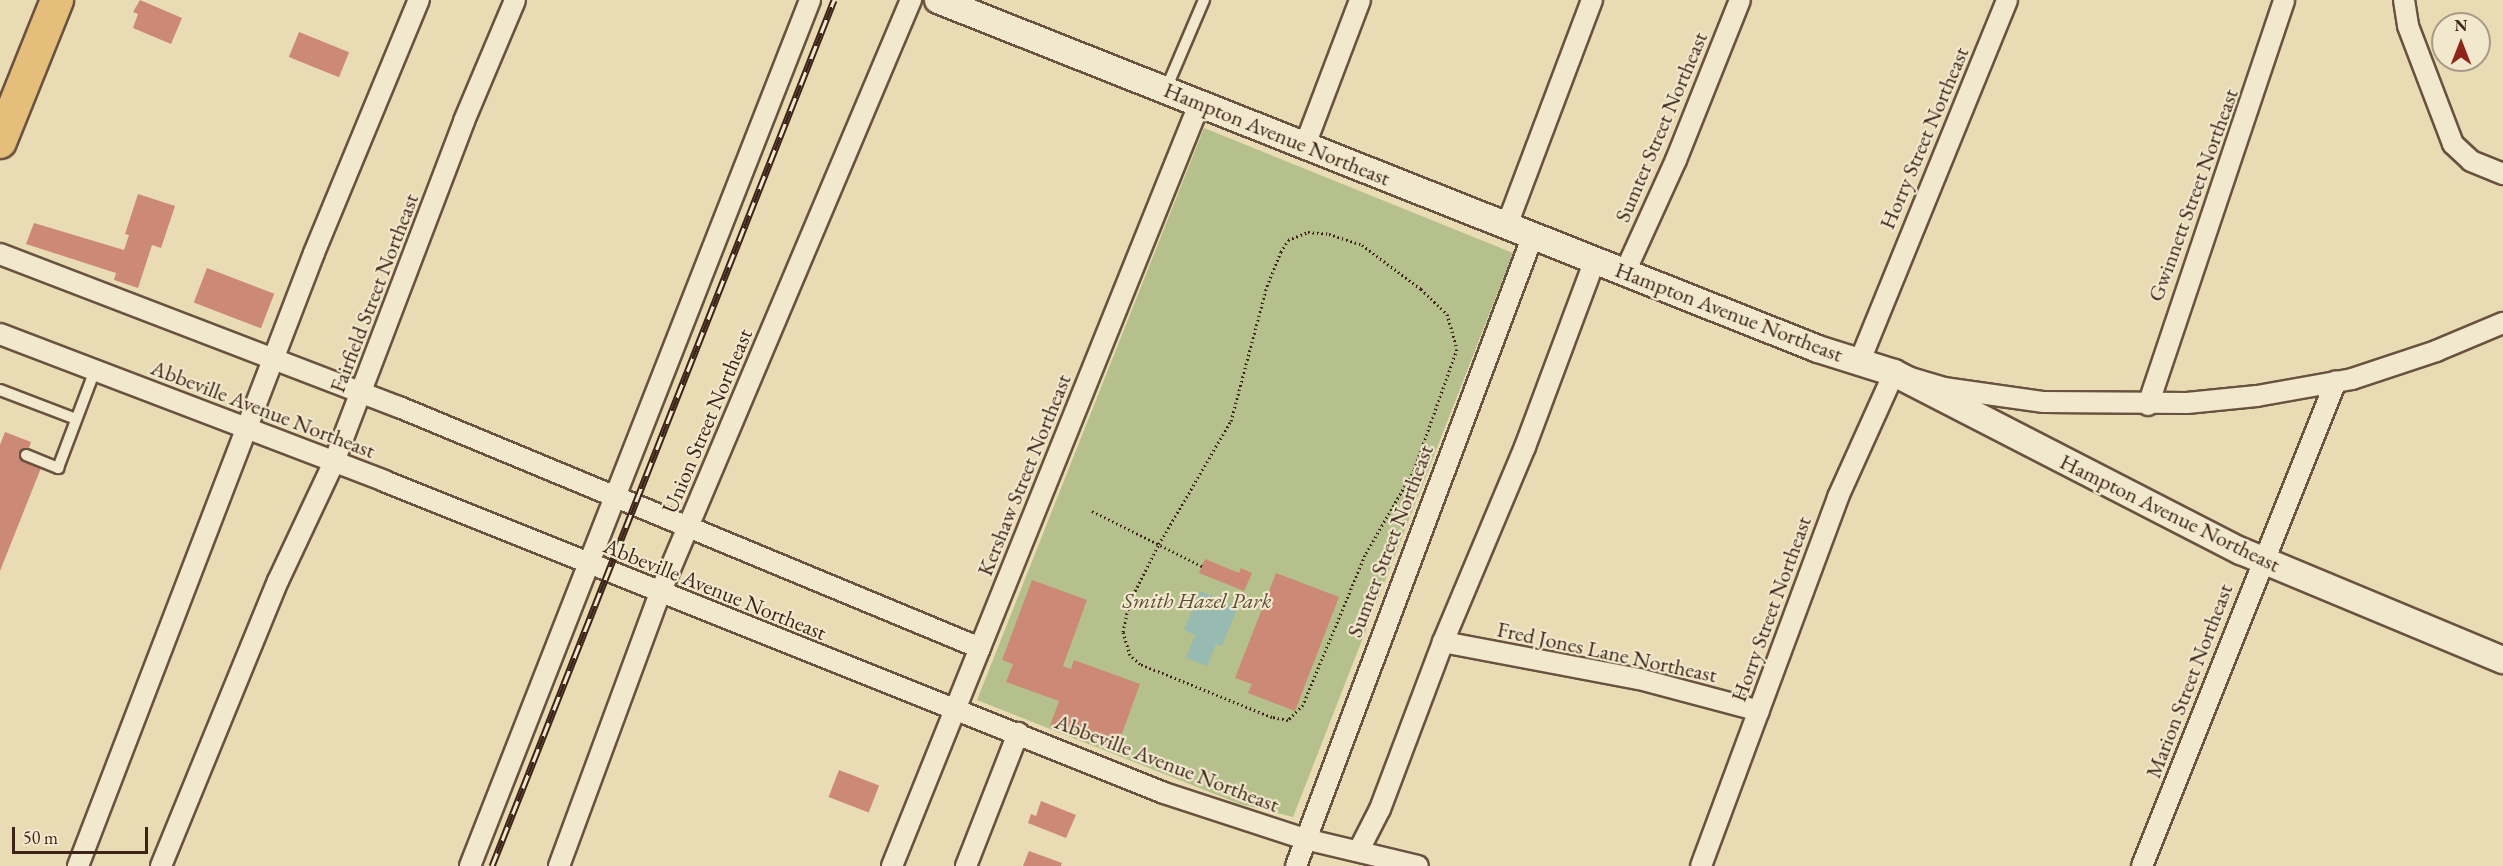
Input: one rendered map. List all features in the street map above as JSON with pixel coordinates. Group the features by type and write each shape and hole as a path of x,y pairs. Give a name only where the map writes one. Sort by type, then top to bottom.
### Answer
{"main road":[{"path":"0,142 57,0"}],"street":[{"path":"78,866 249,428 331,209 419,0"},
{"name":"Fairfield Street Northeast","path":"161,866 278,581 334,462 464,121 515,0"},
{"path":"470,866 810,0"},
{"name":"Union Street Northeast","path":"559,866 660,593 911,0"},
{"name":"Hampton Avenue Northeast","path":"939,0 1624,272 1859,363 1894,373 2141,502 2262,560 2503,660"},
{"path":"1305,145 1360,0"},
{"path":"1507,225 1592,0"},
{"name":"Sumter Street Northeast","path":"1624,272 1676,160 1740,0"},
{"name":"Horry Street Northeast","path":"1859,363 2007,0"},
{"name":"Gwinnett Street Northeast","path":"2148,405 2284,0"},
{"path":"2404,0 2408,26 2453,144 2471,161 2503,174"},
{"name":"Kershaw Street Northeast","path":"892,866 1200,102"},
{"name":"Sumter Street Northeast","path":"1296,866 1533,235"},
{"path":"0,254 362,393 616,495 980,648"},
{"path":"1359,850 1380,809 1443,642 1525,447 1595,260"},
{"path":"1894,373 1944,388 1996,396 2148,405 2257,396 2336,381 2436,351 2503,323"},
{"name":"Abbeville Avenue Northeast","path":"0,334 249,428 660,593 956,708 1164,793 1305,839 1359,850 1418,866"},
{"name":"Horry Street Northeast","path":"1701,866 1838,497 1894,373"},
{"name":"Marion Street Northeast","path":"2142,866 2262,560 2336,381"},
{"name":"Fred Jones Lane Northeast","path":"1443,642 1639,679 1759,711"},
{"path":"966,866 1018,733"}],"lane":[{"path":"1166,89 1204,0"},
{"path":"26,455 58,468 95,370"},
{"path":"0,390 76,419"}],"path":[{"path":"1308,232 1329,234 1362,245 1440,303 1456,334 1454,363 1414,470 1379,526 1297,714 1288,720 1272,717 1140,664 1130,655 1124,644 1124,618 1159,544 1231,421 1267,286 1288,240 1308,232"},
{"path":"1092,511 1202,566"}],"green space":[{"name":"Smith Hazel Park","path":"1204,128 1513,253 1293,817 1240,804 977,700"}],"water":[{"path":"1200,591 1238,607 1222,646 1216,644 1207,666 1186,658 1195,635 1184,630"}],"building":[{"path":"140,0 182,18 171,44 133,28 138,14 133,12"},
{"path":"299,32 349,52 339,77 289,57"},
{"path":"138,194 175,206 161,248 152,245 138,288 114,280 116,273 26,244 34,223 124,250 129,235 125,234"},
{"path":"207,268 274,294 261,328 194,303"},
{"path":"5,432 31,442 24,462 41,468 0,571 0,445"},
{"path":"1205,559 1239,573 1241,568 1252,573 1244,591 1199,573"},
{"path":"1276,573 1339,597 1295,711 1248,693 1252,684 1235,678"},
{"path":"1032,580 1087,600 1063,666 1071,669 1074,660 1140,684 1116,750 1050,726 1059,701 1006,682 1013,664 1002,660"},
{"path":"839,770 879,785 869,812 829,797"},
{"path":"1041,801 1076,815 1066,838 1028,823 1031,814 1036,816"},
{"path":"1029,851 1062,863 1061,866 1023,866"}],"railway":[{"path":"492,866 834,0"}]}
